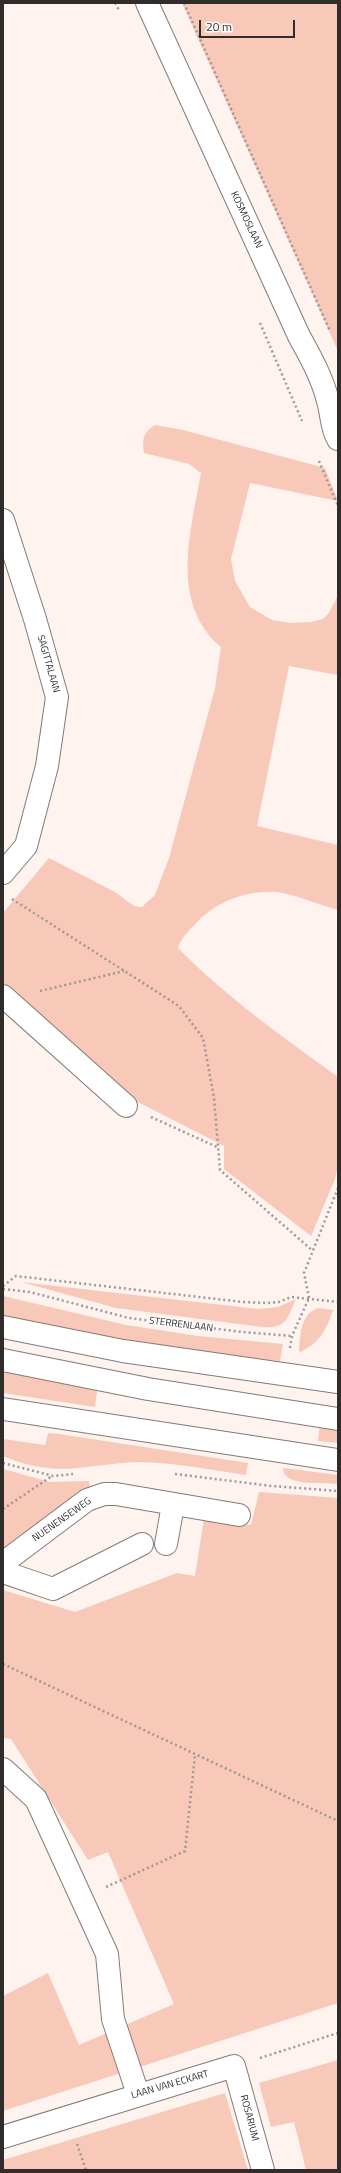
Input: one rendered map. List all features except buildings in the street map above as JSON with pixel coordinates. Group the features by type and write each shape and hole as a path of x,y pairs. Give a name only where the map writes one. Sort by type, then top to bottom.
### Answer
{"street":[{"name":"KOSMOSLAAN","path":"147,3 299,336 319,373 328,402 335,434 338,440"},
{"name":"SAGITTALAAN","path":"3,520 35,619 57,697 47,766 26,846 3,873"},
{"path":"5,998 126,1106"},
{"path":"3,1327 123,1351 338,1382"},
{"path":"3,1360 155,1390 338,1420"},
{"path":"3,1409 338,1460"},
{"name":"NUENENSEWEG","path":"3,1563 87,1500 104,1494 116,1494 173,1505 239,1515"},
{"path":"166,1544 173,1505"},
{"path":"3,1572 53,1589 142,1544"},
{"path":"3,1769 36,1799 107,1954 113,2019 138,2094"},
{"name":"LAAN VAN ECKART","path":"3,2137 138,2094 234,2066"},
{"name":"ROSARIUM","path":"234,2066 263,2170"}],"path":[{"path":"184,3 332,333"},
{"path":"9,897 179,1006 203,1038 214,1098 220,1170 313,1251"},
{"path":"5,998 124,971"},
{"path":"126,1106 217,1147"},
{"path":"309,1298 304,1273 338,1188"},
{"path":"3,1286 16,1276 243,1302 279,1302 291,1297 338,1302"},
{"name":"STERRENLAAN","path":"3,1289 30,1292 129,1318 242,1332 292,1336 309,1298"},
{"path":"3,1462 53,1476 3,1509"},
{"path":"251,1483 338,1491"},
{"path":"3,1664 338,1821"},
{"path":"82,1898 185,1851 195,1754"},
{"path":"234,2066 338,2033"}],"shaded area":[{"path":"182,3 338,3 338,351 333,340"},
{"path":"155,425 183,430 325,468 338,501 250,483 231,559 235,581 250,607 272,620 291,623 311,622 323,619 328,614 338,596 338,675 289,666 257,826 338,845 338,910 283,893 265,892 244,895 224,903 206,914 186,933 178,948 235,1000 338,1077 338,1166 335,1179 311,1236 224,1169 224,1146 134,1100 3,982 3,913 49,858 115,892 134,906 142,907 155,895 169,858 215,688 221,647 205,629 195,609 189,588 189,542 201,473 189,464 144,453 144,437"},
{"path":"21,1282 258,1309 278,1307 296,1299 285,1321 276,1326 262,1327 116,1308"},
{"path":"3,1296 126,1325 198,1336 283,1344 280,1361 192,1353 3,1319"},
{"path":"318,1308 333,1310 322,1334 313,1344 301,1352 299,1351 302,1325 308,1315"},
{"path":"3,1370 97,1391 95,1407 3,1393"},
{"path":"320,1424 338,1427 338,1443 318,1441"},
{"path":"48,1433 248,1463 246,1475 181,1465 142,1462 55,1469 32,1466 3,1456 3,1439 45,1445"},
{"path":"283,1468 338,1475 338,1484 296,1481 289,1478 285,1474"},
{"path":"3,1469 50,1482 89,1481 90,1487 3,1551"},
{"path":"259,1492 338,1498 338,2003 3,2111 3,1996 48,1973 79,2045 174,2004 108,1852 88,1860 11,1739 3,1738 3,1590 75,1612 177,1573 195,1576 204,1518 251,1525"},
{"path":"338,2060 338,2170 306,2170 294,2122 271,2127 259,2083"},
{"path":"225,2093 248,2170 3,2170 3,2160"}]}
